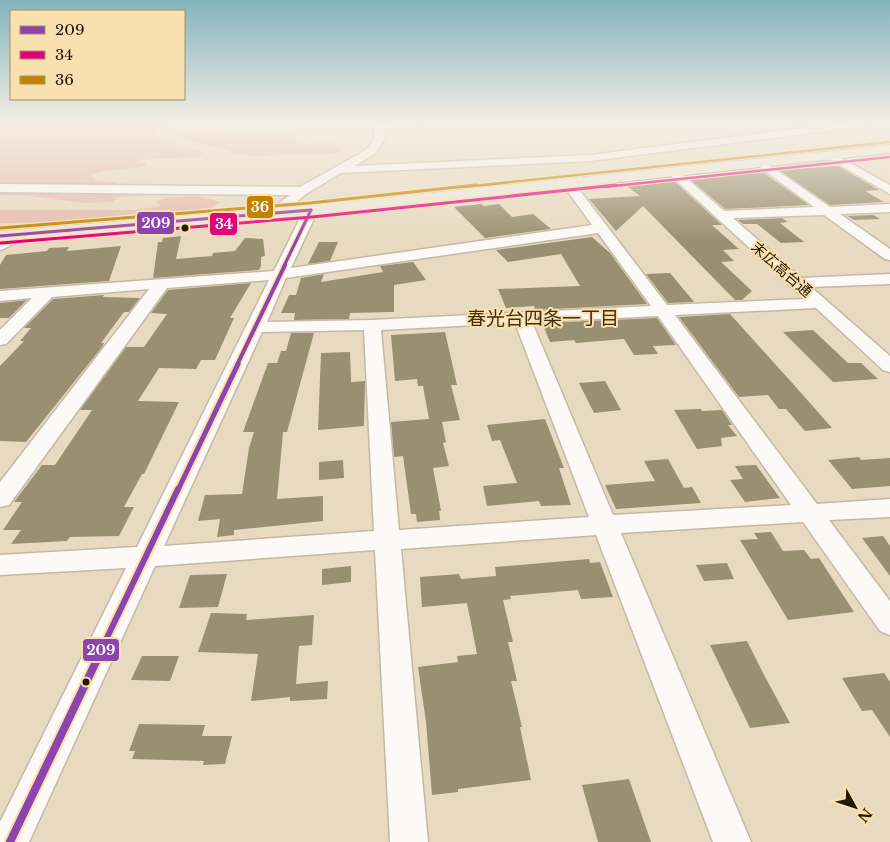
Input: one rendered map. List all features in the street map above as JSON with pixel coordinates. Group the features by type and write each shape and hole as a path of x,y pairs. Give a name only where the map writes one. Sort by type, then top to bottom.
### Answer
{"main road":[{"path":"7,235 273,214 306,200 567,182 757,162"}],"street":[{"path":"10,842 256,327 306,200 339,170 352,162"},
{"path":"339,170 500,162"},
{"path":"760,162 890,256"},
{"path":"843,162 890,190"},
{"name":"末広高台通","path":"673,172 890,366"},
{"path":"567,182 890,623"},
{"path":"0,188 306,200"},
{"path":"721,214 890,208"},
{"path":"0,296 278,275 601,228"},
{"path":"0,246 7,235"},
{"path":"798,283 890,279"},
{"path":"0,499 162,284"},
{"path":"0,340 48,292"},
{"path":"256,327 372,325 821,304"},
{"path":"521,317 732,842"},
{"path":"372,325 389,539 409,842"},
{"path":"0,565 145,558 603,524 890,508"}],"shaded area":[{"path":"0,162 136,162 145,163 146,166 91,175 97,181 117,182 116,185 0,184"},
{"path":"0,191 147,192 147,195 118,197 112,202 83,203 31,196 0,195"},
{"path":"196,196 221,202 211,208 193,212 143,216 133,214 72,222 0,223 0,210 136,210 161,206 155,202 166,198"}],"building":[{"path":"838,166 879,190 865,191 884,202 830,205 779,170"},
{"path":"764,173 809,205 725,209 691,180 703,178 699,175"},
{"path":"673,180 722,225 712,225 739,249 723,250 734,261 721,262 752,291 742,300 735,300 643,206 616,231 589,199 640,196 624,184"},
{"path":"481,204 484,206 499,204 512,217 533,214 551,229 485,238 454,207"},
{"path":"874,215 880,219 854,220 847,216"},
{"path":"782,218 788,222 780,223 804,242 781,243 757,224 743,224 738,220"},
{"path":"181,236 176,259 212,256 213,253 235,251 245,238 263,239 265,256 261,257 259,270 153,278 158,242 162,242 163,238"},
{"path":"592,237 610,253 647,304 535,310 534,306 506,308 498,289 580,286 561,254 508,262 496,250"},
{"path":"319,242 338,242 330,261 308,264"},
{"path":"121,246 109,281 0,289 0,265 6,255 47,251 49,248 69,247 67,251"},
{"path":"413,262 426,280 394,285 394,312 350,313 349,319 294,320 295,313 281,313 289,295 296,295 301,278 324,274 321,282 383,272 380,266"},
{"path":"670,273 694,302 668,303 646,274"},
{"path":"251,283 230,318 234,318 215,360 201,360 196,369 159,368 138,401 179,402 144,474 142,474 124,507 134,507 119,536 70,537 67,541 11,544 21,530 3,530 22,502 14,502 42,465 55,465 92,410 80,410 126,347 144,347 167,314 151,313 168,290"},
{"path":"104,295 103,297 140,298 129,312 124,312 101,343 104,343 102,347 26,442 0,441 0,366 24,341 20,341 31,328 24,328 53,299"},
{"path":"27,300 9,318 0,318 0,303"},
{"path":"730,314 832,428 805,431 786,409 779,409 768,395 739,397 679,317"},
{"path":"657,318 676,345 653,346 658,354 634,355 624,339 576,343 574,340 550,342 542,323"},
{"path":"813,330 848,363 861,363 878,379 833,382 783,332"},
{"path":"445,332 457,385 451,385 460,420 442,422 446,442 443,443 449,466 433,468 441,511 439,511 440,520 417,522 416,514 411,514 403,456 394,457 391,422 429,419 423,386 418,386 417,379 395,381 391,335"},
{"path":"291,333 314,333 287,432 283,432 277,499 323,496 323,521 234,530 234,535 217,537 220,519 198,521 205,495 242,494 249,448 254,432 243,432 268,363 277,363 281,351 286,351"},
{"path":"350,352 351,382 365,381 364,426 318,430 321,353"},
{"path":"605,381 621,410 594,413 579,383"},
{"path":"701,409 702,411 722,410 732,425 728,425 737,436 721,438 722,446 697,449 674,410"},
{"path":"545,419 564,468 559,468 571,505 541,506 539,501 487,506 483,486 517,483 500,440 492,441 487,425"},
{"path":"859,457 861,460 890,458 890,486 852,489 828,460"},
{"path":"668,459 684,488 692,487 701,503 616,509 605,485 655,481 644,461"},
{"path":"343,460 344,478 319,480 319,462"},
{"path":"756,465 780,498 745,502 730,480 743,479 735,466"},
{"path":"771,532 783,551 804,550 811,559 819,558 854,612 788,620 740,540 758,539 754,533"},
{"path":"883,536 890,546 890,576 862,538"},
{"path":"589,559 590,563 600,562 613,597 581,599 578,590 510,596 511,599 503,600 513,642 508,642 517,681 511,681 522,727 520,727 531,780 458,789 458,792 432,795 426,722 418,667 458,662 457,656 477,654 467,603 422,607 420,577 459,574 461,579 496,576 495,567"},
{"path":"727,563 734,579 704,581 696,565"},
{"path":"351,566 351,582 322,585 322,569"},
{"path":"227,574 218,607 179,608 190,575"},
{"path":"211,613 247,614 246,620 314,615 312,645 299,646 296,684 328,681 327,699 290,701 290,697 251,701 258,654 198,652"},
{"path":"747,641 790,723 750,728 710,645"},
{"path":"142,656 179,656 170,681 131,680"},
{"path":"884,673 890,682 890,737 872,710 862,711 842,678"},
{"path":"139,724 205,725 202,736 232,736 225,764 203,765 204,761 132,759 135,751 129,751"},
{"path":"629,779 651,842 598,842 582,785"}],"transit line":[{"name":"36","path":"0,228 310,203 696,162"},
{"name":"34","path":"1,243 312,217 839,162"},
{"name":"209","path":"0,236 311,210"},
{"name":"209","path":"10,842 311,210"}],"district":[{"name":"春光台四条一丁目","path":"543,318"}]}
